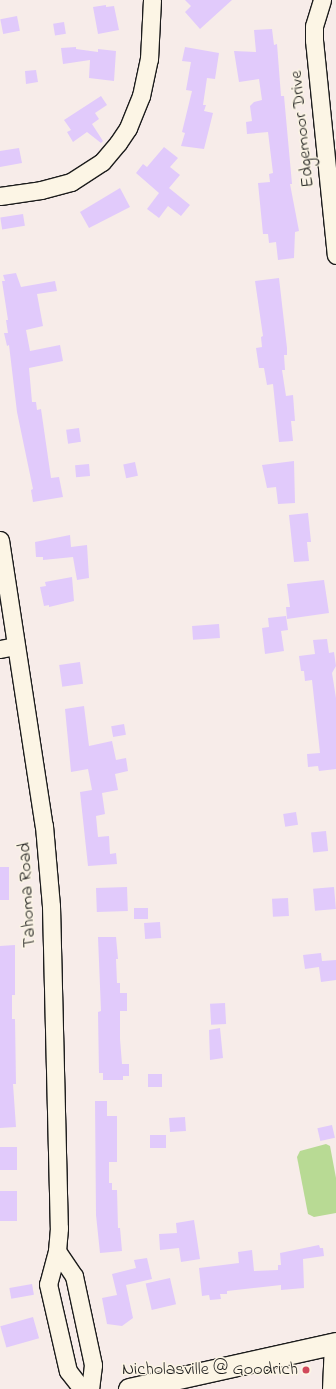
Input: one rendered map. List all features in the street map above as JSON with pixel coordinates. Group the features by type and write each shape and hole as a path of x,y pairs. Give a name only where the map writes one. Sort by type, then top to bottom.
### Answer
{"main road":[{"path":"129,1389 334,1343"}],"street":[{"path":"0,196 41,190 71,182 102,162 118,143 128,128 142,88 151,46 152,0"},
{"name":"Edgemoor Drive","path":"322,0 314,26 314,40 336,255"},
{"path":"329,0 336,4"},
{"name":"Tahoma Road","path":"0,540 8,648 44,826 51,906 57,1251 48,1284 68,1371 82,1389"},
{"path":"57,1251 74,1276 94,1365 90,1389"},
{"path":"331,1389 334,1343"}],"green space":[{"path":"326,1144 330,1146 336,1178 336,1213 314,1217 308,1214 297,1157 300,1151"}],"building":[{"path":"185,0 232,0 200,29 185,12 191,6"},
{"path":"106,5 106,7 114,6 119,30 98,34 93,7"},
{"path":"17,16 20,31 3,34 0,19"},
{"path":"64,22 66,34 55,36 53,24"},
{"path":"272,29 274,45 277,44 281,96 284,96 292,184 290,184 299,231 295,232 294,258 278,260 276,242 269,243 268,234 263,234 258,183 270,182 269,174 273,173 268,132 247,134 246,122 252,121 250,106 254,102 262,100 259,79 239,82 234,51 256,52 254,30"},
{"path":"76,47 76,49 98,52 98,49 116,51 114,81 89,78 90,60 63,64 61,48"},
{"path":"185,47 219,53 215,79 207,78 203,105 206,105 204,111 213,113 204,149 181,146 185,133 182,132 192,91 186,90 191,62 182,61"},
{"path":"36,70 38,82 26,84 25,71"},
{"path":"101,96 107,105 95,113 99,119 92,124 103,141 101,143 87,132 73,142 67,132 71,130 64,120"},
{"path":"164,147 178,158 170,167 180,175 169,188 190,205 181,216 168,206 159,218 147,209 159,193 136,173 143,164 147,167"},
{"path":"19,148 22,163 0,167 0,151"},
{"path":"120,188 130,207 89,228 80,212"},
{"path":"23,214 25,226 2,229 0,218"},
{"path":"16,273 21,287 55,281 57,291 37,294 43,326 26,330 30,351 60,345 63,361 29,368 32,402 36,402 37,410 41,409 51,478 59,477 63,497 33,502 31,490 33,489 17,412 9,345 7,346 4,333 8,333 6,320 8,320 2,281 5,281 3,275"},
{"path":"279,278 287,348 287,355 284,355 285,370 282,370 286,396 293,395 295,421 291,421 293,441 279,442 273,384 267,385 264,368 259,368 256,348 262,347 261,337 263,336 255,281"},
{"path":"79,428 81,442 68,444 66,430"},
{"path":"294,461 295,503 278,504 276,487 267,488 262,465"},
{"path":"135,462 138,476 126,478 123,464"},
{"path":"89,464 90,476 76,477 75,465"},
{"path":"308,513 311,542 307,542 309,561 294,562 289,515"},
{"path":"70,535 71,547 87,545 89,578 77,580 73,557 43,560 43,557 36,557 35,542"},
{"path":"72,577 74,601 49,607 49,605 44,606 40,587 46,586 45,582"},
{"path":"324,580 329,613 287,619 286,607 290,607 287,584"},
{"path":"286,616 288,630 281,631 284,651 265,654 262,628 269,627 268,618"},
{"path":"219,624 220,638 193,640 192,626"},
{"path":"327,639 329,653 334,652 336,666 332,673 336,698 336,769 319,771 318,766 308,767 307,754 320,753 312,680 305,681 304,671 301,671 299,656 315,654 313,640"},
{"path":"80,662 83,684 62,687 59,665"},
{"path":"84,706 89,746 112,741 116,760 126,758 128,771 115,774 118,790 102,793 105,814 96,816 98,837 109,836 110,854 116,853 117,864 88,866 80,792 92,790 88,769 71,772 65,709"},
{"path":"124,724 126,735 113,737 111,726"},
{"path":"296,812 298,825 285,827 283,814"},
{"path":"326,831 328,851 313,852 311,833"},
{"path":"0,867 9,867 9,900 0,900"},
{"path":"127,887 128,911 97,912 96,888"},
{"path":"334,887 336,909 315,911 313,889"},
{"path":"288,898 289,916 273,917 272,899"},
{"path":"134,908 148,908 148,919 134,919"},
{"path":"160,922 161,938 145,939 144,923"},
{"path":"98,937 116,937 118,959 116,959 117,983 120,983 120,993 127,993 127,1011 120,1011 122,1064 129,1064 129,1076 123,1076 123,1080 103,1080 103,1073 99,1073 98,1012 101,1011"},
{"path":"15,945 15,995 12,995 12,1019 15,1019 16,1084 13,1084 16,1127 0,1128 0,946"},
{"path":"321,953 322,961 336,960 336,980 321,982 319,967 305,969 303,955"},
{"path":"225,1003 226,1024 211,1025 210,1004"},
{"path":"220,1028 223,1058 210,1060 209,1030"},
{"path":"148,1074 162,1074 162,1087 148,1087"},
{"path":"95,1101 107,1101 107,1116 117,1116 117,1162 109,1162 109,1183 112,1183 112,1190 117,1190 118,1228 120,1228 122,1251 100,1253 96,1215"},
{"path":"185,1117 186,1131 170,1132 169,1118"},
{"path":"332,1125 335,1138 320,1141 317,1128"},
{"path":"150,1135 166,1135 166,1148 150,1148"},
{"path":"0,1147 17,1147 17,1170 0,1170"},
{"path":"0,1191 17,1191 17,1221 0,1221"},
{"path":"194,1220 200,1259 181,1262 179,1248 160,1250 159,1234 177,1233 176,1223"},
{"path":"319,1245 320,1248 323,1248 324,1256 303,1259 304,1288 281,1290 281,1285 227,1291 227,1294 220,1294 221,1299 210,1300 209,1295 202,1296 199,1268 239,1263 238,1252 252,1250 254,1271 278,1270 278,1265 281,1265 280,1253"},
{"path":"147,1258 152,1279 126,1285 133,1318 122,1326 107,1324 102,1298 117,1295 112,1274 136,1268 134,1260"},
{"path":"170,1278 176,1304 152,1310 146,1284"},
{"path":"32,1284 34,1295 11,1299 9,1288"},
{"path":"33,1317 39,1338 6,1348 0,1326"}],"place":[{"name":"Nicholasville @ Goodrich","path":"306,1370"}]}
